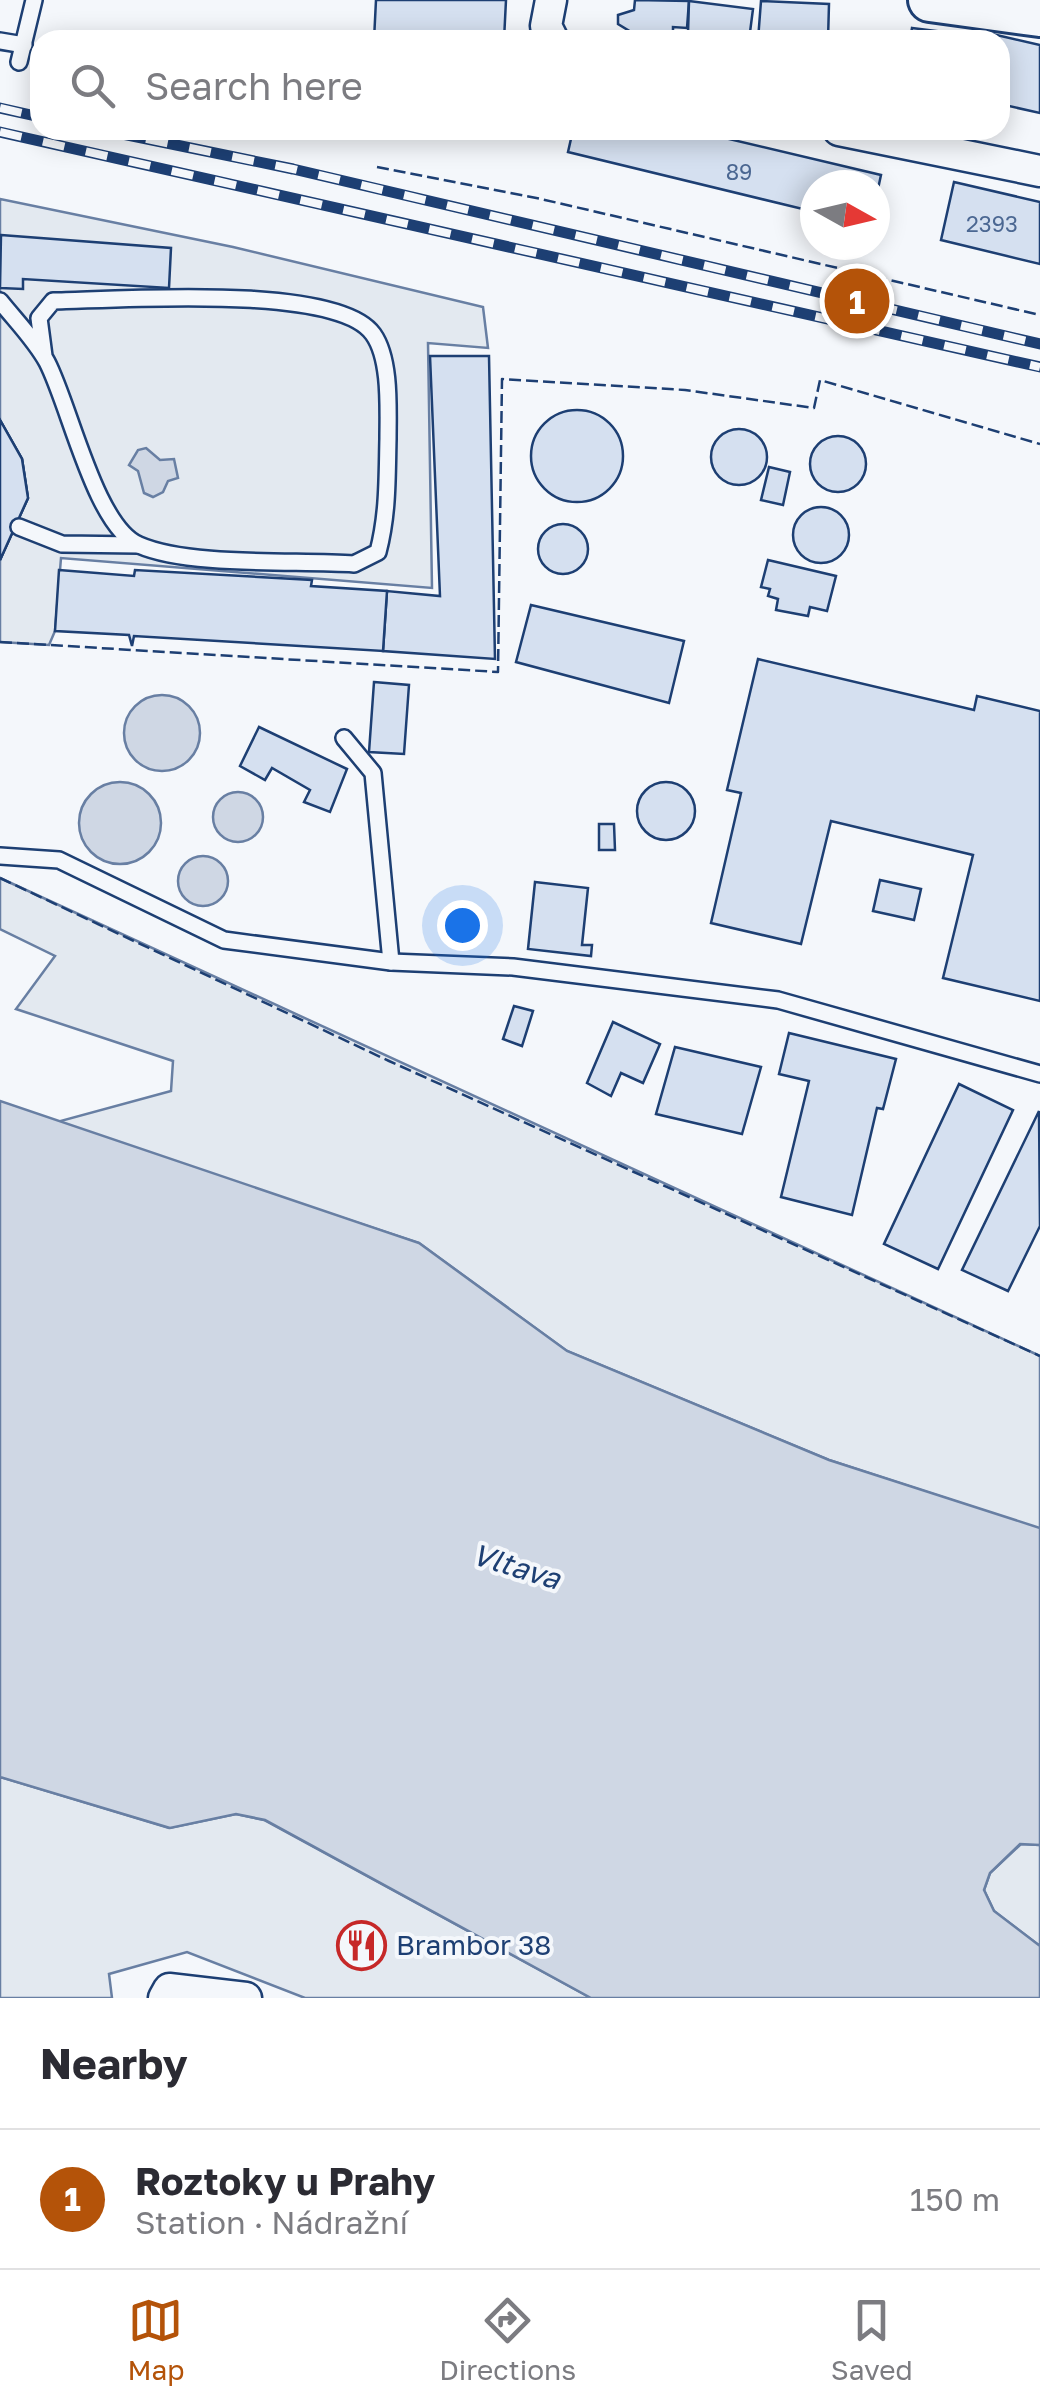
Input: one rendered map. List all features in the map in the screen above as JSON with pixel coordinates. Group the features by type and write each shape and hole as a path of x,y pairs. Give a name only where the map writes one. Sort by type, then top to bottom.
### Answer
{"main road":[{"path":"930,0 1040,14"}],"street":[{"path":"548,30 551,0"},
{"path":"888,140 1040,171"},
{"path":"166,1994 246,1998"}],"lane":[{"path":"19,62 34,0"},
{"path":"0,40 24,45"},
{"path":"19,527 62,544 138,545 196,556 354,564 378,552 387,519 388,412 381,352 372,332 349,317 297,302 227,298 53,301 39,318 44,356 110,519 138,545"},
{"path":"0,301 44,356"},
{"path":"344,738 373,773 390,962"},
{"path":"0,856 59,860 224,940 390,962 513,967 778,1000 1040,1074"}],"shaded area":[{"path":"0,199 233,247 483,307 488,348 428,343 432,588 61,558 55,631 49,645 0,642 0,560 28,498 22,459 0,420"},
{"path":"0,878 1040,1356 1040,1529 829,1460 567,1351 419,1243 53,1123 171,1091 173,1061 16,1009 55,956 0,929"},
{"path":"0,1777 169,1828 236,1814 264,1820 591,1998 305,1998 187,1952 109,1974 112,1998 0,1998"},
{"path":"1021,1844 1040,1845 1040,1946 994,1911 984,1890 990,1873"}],"water":[{"path":"146,448 160,460 174,459 178,478 168,481 163,492 153,497 144,493 138,471 129,465 138,450"},
{"path":"162,695 189,706 200,733 189,760 162,771 135,760 124,733 135,706"},
{"path":"120,782 149,794 161,823 149,852 120,864 91,852 79,823 91,794"},
{"path":"238,792 256,799 263,817 256,835 238,842 220,835 213,817 220,799"},
{"path":"203,856 221,863 228,881 221,899 203,906 185,899 178,881 185,863"},
{"name":"Vltava","path":"0,1101 419,1243 567,1351 829,1460 1040,1528 1040,1845 1020,1844 990,1873 984,1890 994,1911 1040,1946 1040,1998 591,1998 265,1820 236,1814 170,1828 0,1777"}],"building":[{"path":"376,0 506,0 504,30 374,30"},
{"path":"635,0 689,1 687,28 628,30 618,24 618,15 634,10"},
{"path":"689,1 753,9 750,30 688,30"},
{"path":"761,1 829,4 828,30 759,30"},
{"path":"1010,38 1040,45 1040,113 1010,106"},
{"path":"571,140 733,140 860,170 800,170 800,208 568,152"},
{"path":"954,182 1040,202 1040,264 941,240"},
{"path":"1,235 171,248 169,288 23,279 23,289 0,288"},
{"path":"430,356 489,356 495,659 383,651 387,591 440,596"},
{"path":"577,410 594,414 609,424 619,439 623,456 619,473 609,488 594,498 577,502 560,498 545,488 535,473 531,456 535,439 545,424 560,414"},
{"path":"0,420 22,459 28,498 0,560"},
{"path":"0,420 22,459 28,498 0,560"},
{"path":"739,429 759,437 767,457 759,477 739,485 719,477 711,457 719,437"},
{"path":"838,436 858,444 866,464 858,484 838,492 818,484 810,464 818,444"},
{"path":"769,467 790,472 783,505 761,500"},
{"path":"821,507 841,515 849,535 841,555 821,563 801,555 793,535 801,515"},
{"path":"563,524 580,532 588,549 580,566 563,574 546,566 538,549 546,532"},
{"path":"768,560 836,576 827,611 810,607 808,616 776,610 778,599 768,596 770,589 761,587"},
{"path":"59,570 134,576 135,570 312,580 311,586 387,591 383,651 134,636 132,646 129,635 55,631"},
{"path":"531,605 684,641 669,703 516,662"},
{"path":"758,659 974,710 977,696 1040,711 1040,1001 943,978 973,855 831,821 801,944 711,923 741,793 727,790"},
{"path":"374,682 409,685 404,754 369,752"},
{"path":"259,727 347,769 330,812 304,802 310,790 272,768 265,780 240,766"},
{"path":"666,782 686,791 695,811 686,831 666,840 646,831 637,811 646,791"},
{"path":"599,824 614,824 615,850 599,850"},
{"path":"880,880 921,889 914,920 873,911"},
{"path":"535,882 588,888 582,945 592,945 591,956 528,949"},
{"path":"514,1006 533,1011 522,1046 503,1039"},
{"path":"613,1022 660,1044 643,1083 621,1073 611,1096 587,1083"},
{"path":"789,1033 896,1059 883,1109 877,1108 852,1215 781,1197 809,1081 779,1074"},
{"path":"675,1047 761,1067 742,1134 656,1114"},
{"path":"959,1084 1013,1110 938,1269 884,1244"},
{"path":"1039,1111 1040,1226 1008,1291 962,1270"}],"railway":[{"path":"0,108 30,115"},
{"path":"0,132 30,139"},
{"path":"35,140 1040,367"},
{"path":"152,140 293,169 1040,344"}],"fence":[{"path":"377,167 541,199 1040,315"},
{"path":"0,642 498,672 502,379 685,390 814,408 820,380 1040,444"},
{"path":"0,878 389,1061 1040,1356"}],"place":[{"name":"Roztoky u Prahy","path":"857,301"},
{"name":"Brambor 38","path":"361,1945"}]}
